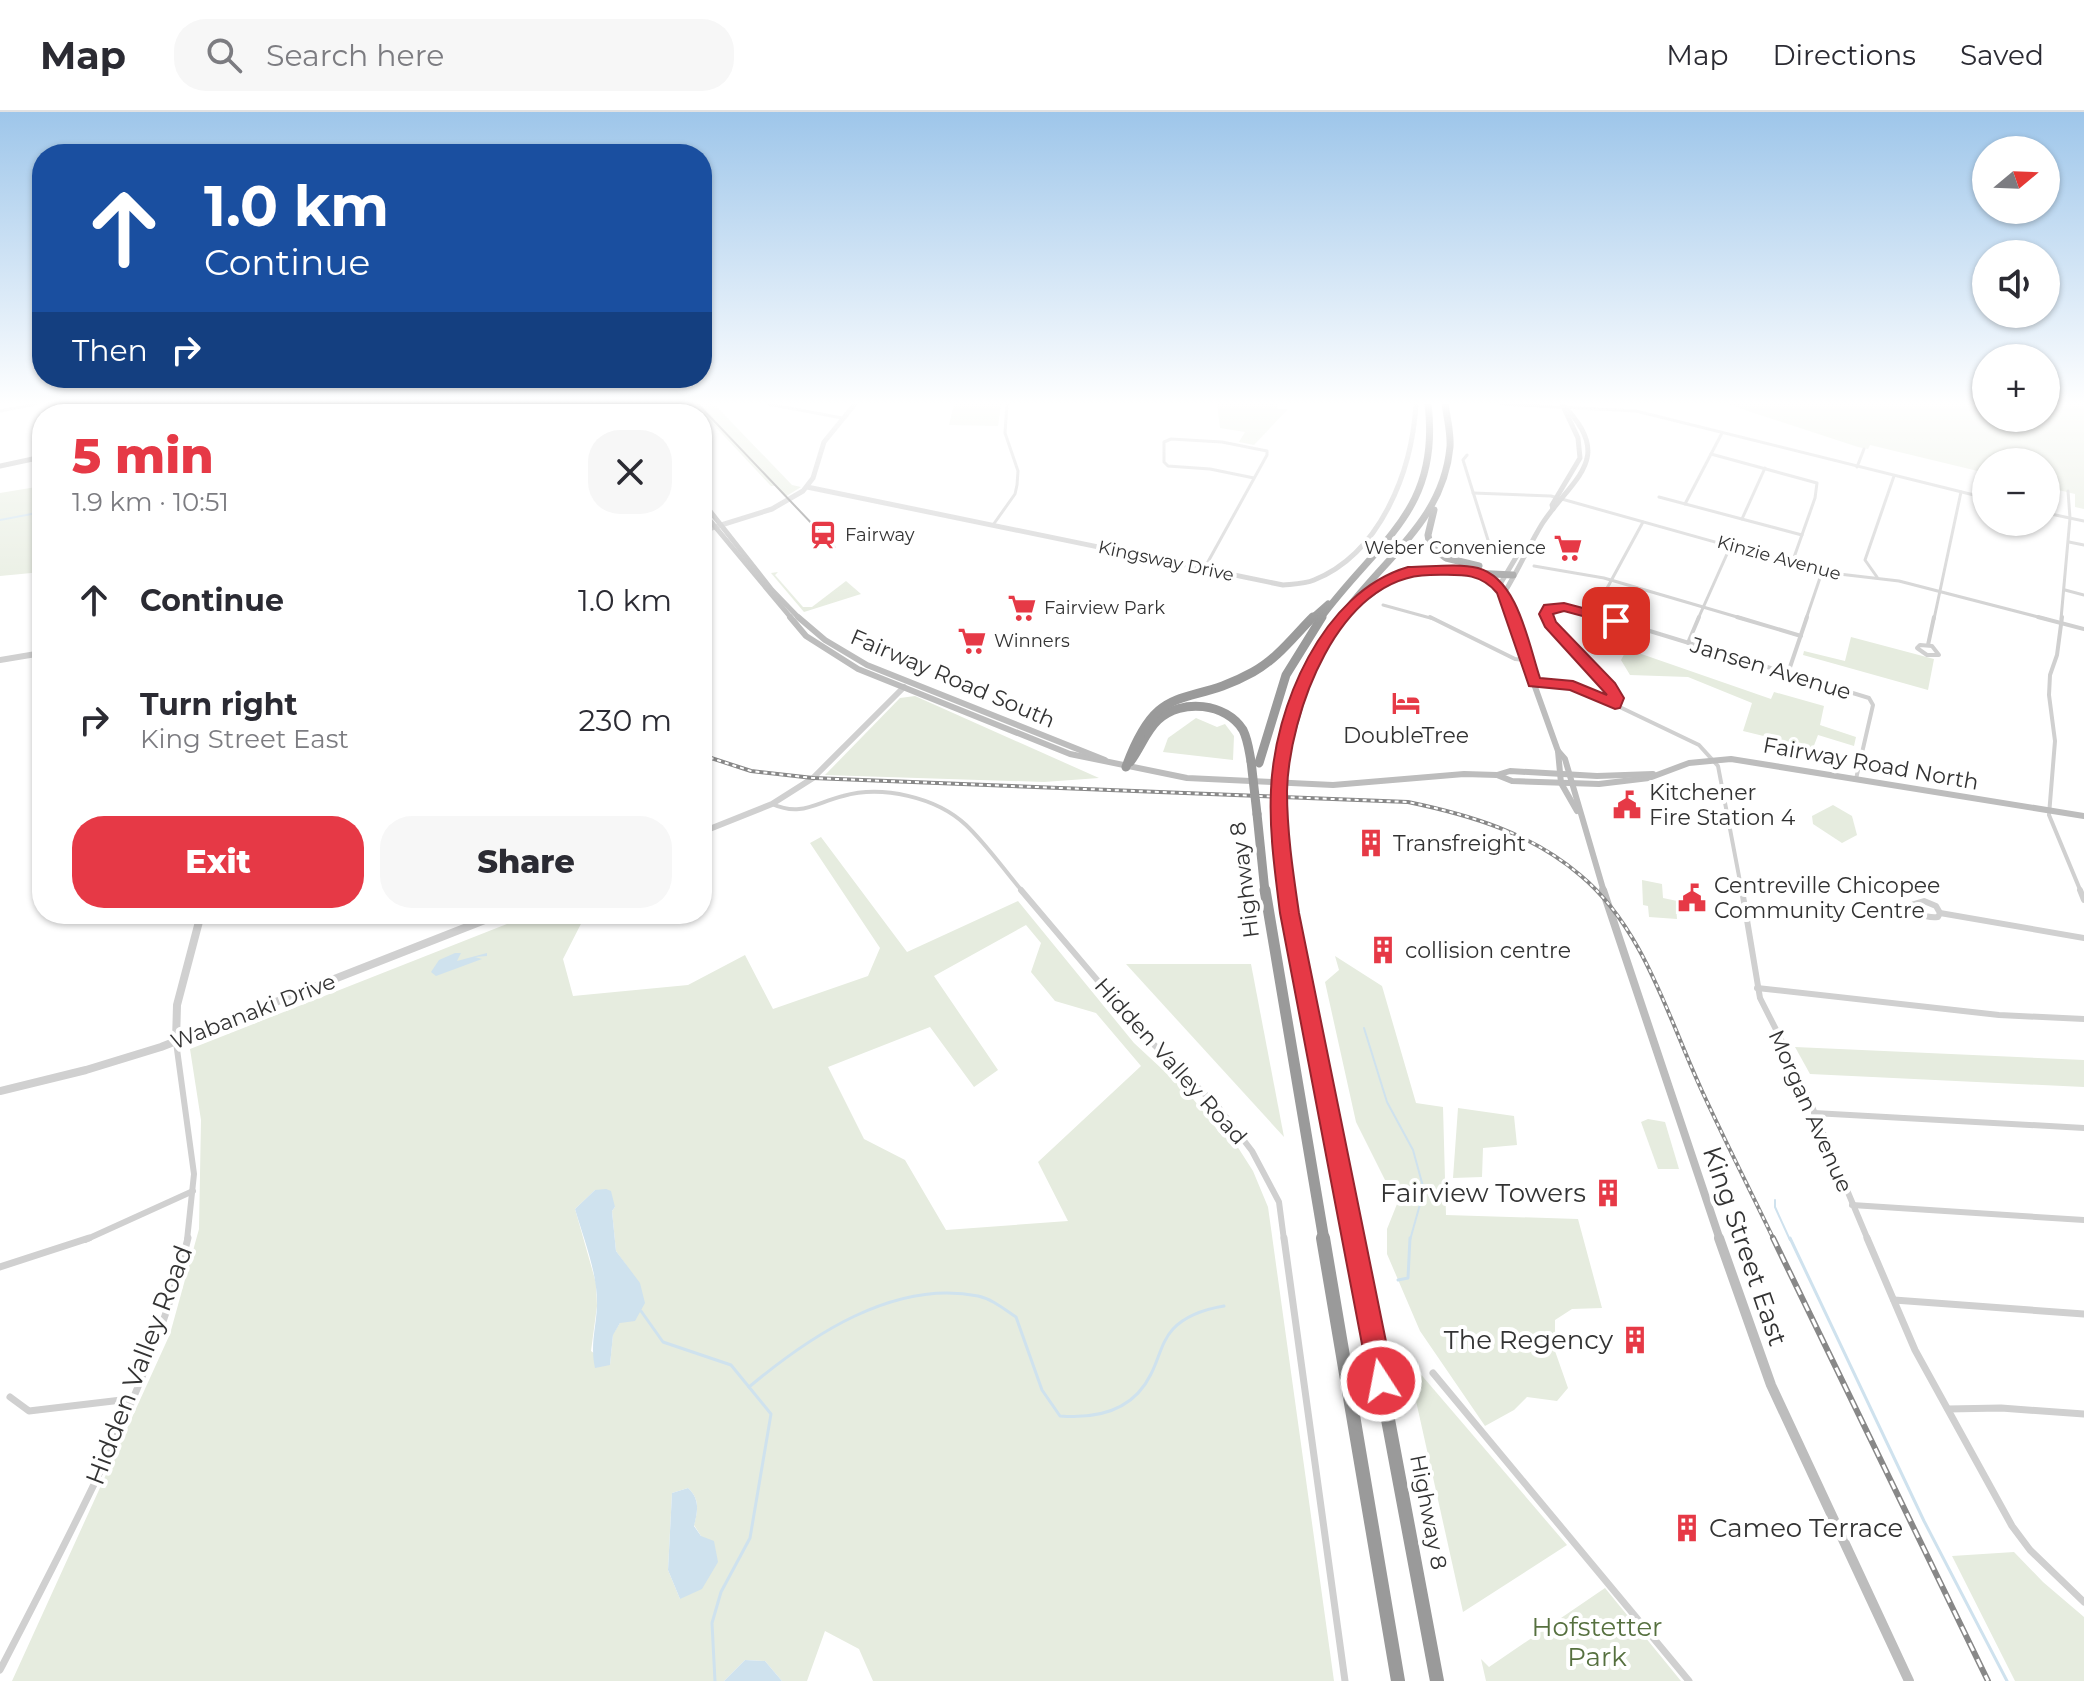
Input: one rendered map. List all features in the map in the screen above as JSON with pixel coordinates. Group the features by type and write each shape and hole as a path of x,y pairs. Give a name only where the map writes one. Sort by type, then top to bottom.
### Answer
{"highway":[{"name":"Highway 8","path":"1398,1681 1261,869 1255,762 1281,687 1299,651 1336,598 1402,524 1426,477"},
{"name":"Highway 8","path":"1437,1681 1416,1557 1290,913 1278,814 1282,765 1295,700 1324,642 1418,533 1445,477"},
{"path":"1434,504 1427,539 1434,550 1455,561 1510,573"},
{"path":"1356,602 1394,576 1408,571 1510,573"},
{"path":"1473,571 1492,578 1501,589"},
{"path":"1126,767 1132,745 1162,704 1183,694 1250,674 1270,661 1312,617 1336,598"},
{"path":"1126,767 1158,720 1171,712 1200,706 1231,716 1242,727 1255,762"}],"main road":[{"path":"1553,509 1552,505 1570,477"},
{"path":"1501,589 1510,573 1526,557 1525,552 1578,477"},
{"name":"Fairway Road South","path":"712,517 806,636 858,669 1070,754 1107,761"},
{"name":"Fairway Road South","path":"712,520 807,626 831,644 867,665 1126,767 1187,778 1305,785 1430,775 1497,775 1510,771 1560,774"},
{"name":"King Street East","path":"1501,589 1558,751 1565,759 1577,811 1761,1362 1909,1681"},
{"name":"King Street East","path":"1558,751 1555,759 1562,783 1577,811"},
{"name":"Fairway Road North","path":"1560,774 1653,774 1713,759 1761,762 2084,816"},
{"name":"Fairway Road North","path":"1562,783 1624,783 1649,778 1653,774"},
{"name":"Fairway Road South","path":"1497,775 1512,781 1562,783"}],"street":[{"path":"712,528 772,509 807,487 813,477"},
{"path":"993,525 1015,494 1018,477"},
{"path":"1204,569 1254,478 1250,477"},
{"name":"Kingsway Drive","path":"807,487 1299,586 1323,578 1369,537 1396,497 1402,477"},
{"path":"1468,477 1488,540 1484,547"},
{"path":"1685,504 1699,477"},
{"path":"1742,519 1761,477"},
{"path":"1792,563 1817,483 1797,477"},
{"path":"1877,578 1865,560 1894,477"},
{"path":"1899,477 1972,495"},
{"path":"2068,491 2070,518 2065,590 2057,655 2049,685 2055,741 2049,811 2084,900"},
{"path":"1928,645 1961,492"},
{"name":"Kinzie Avenue","path":"1473,493 1556,498 1822,572 1877,578 2084,629"},
{"path":"1659,497 1802,535"},
{"path":"2060,516 2084,521"},
{"path":"1593,614 1643,522"},
{"path":"2069,542 2084,545"},
{"path":"1688,643 1731,545"},
{"path":"1534,566 1611,581 1801,636"},
{"path":"1788,673 1822,572"},
{"path":"2065,590 2084,595"},
{"path":"1383,605 1426,615 1515,659 1526,660"},
{"name":"Jansen Avenue","path":"1615,705 1616,698 1610,687 1550,624 1547,611 1564,607 1593,614 1862,695 1871,702 1856,779"},
{"path":"1928,645 1938,650 1939,655 1927,655 1917,648 1928,645"},
{"path":"0,660 32,655"},
{"path":"1534,682 1573,685 1699,745 1713,759"},
{"path":"712,828 772,804 818,774 868,720 904,687"},
{"name":"Morgan Avenue","path":"1713,759 1722,775 1757,988 1915,1350 2012,1526 2030,1550 2084,1602"},
{"name":"Hidden Valley Road","path":"772,804 785,811 800,812 850,794 899,795 920,800 956,817 1143,1034 1219,1108 1252,1151 1279,1202 1345,1681"},
{"path":"1940,913 1938,917 1927,917 1918,913 1914,904 1919,900 1928,902 1940,913 2084,938"},
{"path":"176,1041 177,1005 198,924"},
{"name":"Wabanaki Drive","path":"0,1091 86,1070 176,1041 474,924"},
{"path":"1757,988 1999,1015 2084,1019"},
{"name":"Hidden Valley Road","path":"0,1670 73,1526 131,1399 178,1281 189,1241 194,1190 191,1138 176,1041"},
{"path":"1814,1113 2084,1128"},
{"path":"0,1267 77,1243 194,1190"},
{"path":"1852,1205 2084,1220"},
{"path":"1893,1300 2084,1314"},
{"path":"1433,1373 1689,1681"},
{"path":"10,1397 29,1411 131,1399"},
{"path":"1948,1409 2001,1408 2084,1414"}],"green space":[{"path":"763,477 785,477 792,485 801,487 785,497 775,486"},
{"path":"2060,477 2084,477 2084,509 2075,507 2075,494 2060,490"},
{"path":"32,488 32,573 0,576 0,493"},
{"path":"778,572 775,575 803,607 812,607 846,581 861,594 804,612 771,573"},
{"path":"1851,637 1934,659 1928,690 1803,655 1804,651 1845,661"},
{"path":"1627,649 1771,699 1774,692 1824,706 1820,725 1856,737 1854,746 1818,735 1813,748 1743,731 1752,703 1688,677 1630,675 1621,660"},
{"path":"915,696 1099,778 1044,782 825,775 900,698"},
{"path":"1196,718 1217,727 1225,724 1234,736 1233,760 1163,752 1168,738"},
{"path":"1833,805 1852,816 1857,835 1842,843 1813,824 1812,816"},
{"path":"821,837 907,952 1018,901 1134,1043 1190,1095 1223,1137 1230,1135 1253,1171 1268,1207 1334,1681 873,1681 859,1649 825,1631 807,1681 782,1681 765,1661 745,1660 724,1681 12,1681 170,1334 199,1229 201,1120 190,1049 507,924 581,924 563,959 573,996 688,985 745,955 773,1009 868,976 880,948 810,843","holes":["1026,925 1041,943 1031,972 1055,1001 1096,1013 1141,1066 1038,1162 1068,1221 946,1230 905,1160 864,1139 828,1067 930,1027 974,1087 998,1070 934,976","595,1190 615,1207 612,1211 616,1251 626,1265 620,1323 613,1334 610,1365 591,1351 597,1306 596,1283 575,1209","688,1488 695,1496 694,1525 701,1536 680,1599 668,1570 672,1493"]},
{"path":"1642,880 1662,884 1663,898 1682,902 1682,906 1676,905 1677,919 1649,917 1648,906 1643,905"},
{"path":"1335,956 1382,986 1416,1103 1443,1107 1446,1215 1578,1219 1602,1308 1572,1309 1555,1320 1555,1351 1568,1388 1557,1401 1527,1397 1514,1410 1485,1426 1420,1331 1387,1254 1387,1229 1397,1204 1356,1122 1325,982 1339,970"},
{"path":"1126,964 1251,964 1284,1137"},
{"path":"1795,1047 2084,1060 2084,1087 1810,1074"},
{"path":"1458,1108 1514,1116 1517,1145 1483,1148 1482,1177 1453,1178"},
{"path":"1648,1119 1665,1122 1679,1169 1658,1169 1641,1122"},
{"path":"1418,1371 1567,1545 1463,1612 1410,1374"},
{"path":"2014,1552 2084,1617 2084,1681 2015,1681 1952,1556"},
{"name":"Hofstetter Park","path":"1605,1588 1681,1681 1486,1681 1481,1659 1489,1667"}],"water":[{"path":"461,953 457,961 487,953 487,956 475,957 482,959 436,976 431,972 439,960"},
{"path":"595,1190 611,1191 615,1207 612,1211 616,1251 640,1283 645,1303 635,1321 620,1323 613,1335 610,1365 595,1368 595,1282 575,1209"},
{"path":"688,1488 695,1496 697,1505 694,1526 701,1536 714,1541 718,1562 702,1589 680,1599 668,1570 672,1493"},
{"path":"745,1660 765,1661 782,1681 724,1681"}],"waterway":[{"path":"0,520 32,514"},
{"path":"1364,1028 1387,1102 1413,1150 1424,1190 1410,1240"},
{"path":"1775,1200 1775,1207 1790,1240"},
{"path":"1398,1280 1408,1278 1410,1238"},
{"path":"1790,1238 1924,1521 2007,1681"},
{"path":"749,1387 799,1349 855,1316 915,1296 947,1293 983,1297 1016,1317 1042,1390 1060,1416 1100,1414 1124,1404 1143,1387 1166,1339 1178,1324 1197,1313 1224,1306"},
{"path":"641,1311 663,1342 731,1365 771,1414 750,1538 721,1592 712,1623 715,1681"}],"tram line":[{"path":"768,477 835,548"}],"railway":[{"path":"712,758 751,771 813,778 1408,802 1477,820 1520,837 1561,860 1580,875 1602,897 1638,947 1702,1091 1774,1240"},
{"path":"1773,1238 1988,1681"}],"place":[{"name":"Fairway","path":"823,535"},
{"name":"Weber Convenience","path":"1568,548"},
{"name":"Fairview Park","path":"1022,608"},
{"name":"Winners","path":"972,641"},
{"name":"DoubleTree","path":"1406,703"},
{"name":"Kitchener Fire Station 4","path":"1627,805"},
{"name":"Transfreight","path":"1371,843"},
{"name":"Centreville Chicopee Community Centre","path":"1692,898"},
{"name":"collision centre","path":"1383,950"},
{"name":"Fairview Towers","path":"1608,1193"},
{"name":"The Regency","path":"1635,1340"},
{"name":"Cameo Terrace","path":"1687,1528"}],"route":[{"path":"1381,1381 1290,913 1280,842 1279,787 1295,700 1324,642 1345,614 1385,581 1408,571 1473,571 1492,578 1504,593 1534,682 1573,685 1615,705 1616,698 1610,687 1550,624 1546,614 1549,608 1564,607 1616,621"}]}
